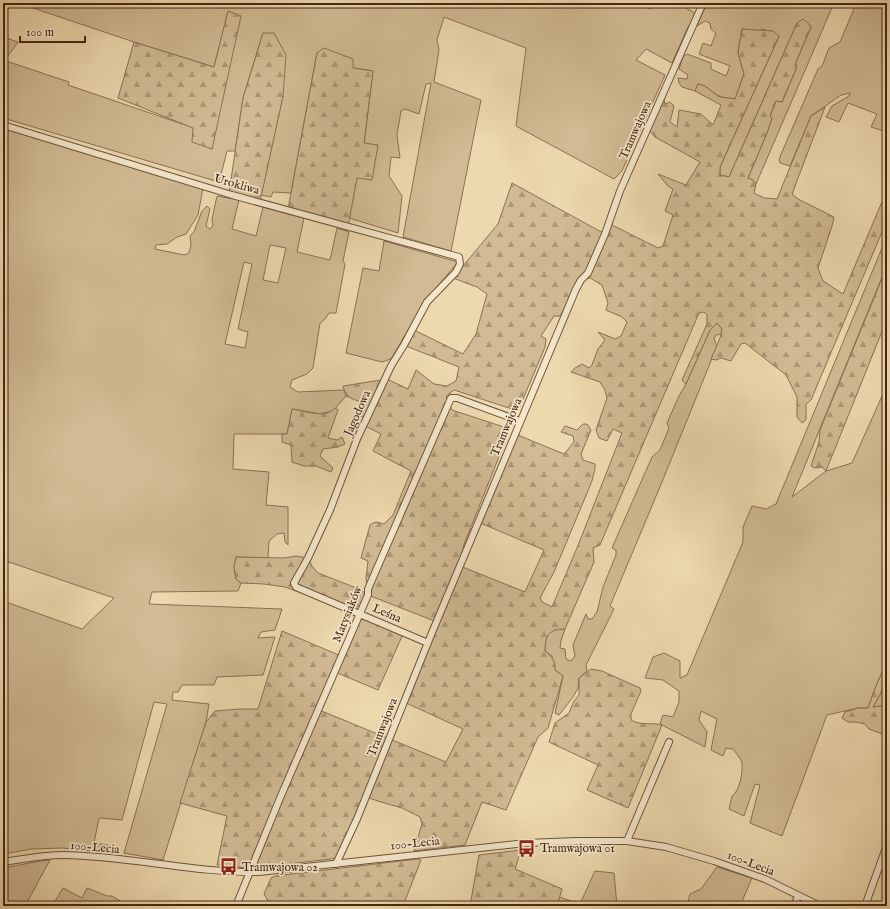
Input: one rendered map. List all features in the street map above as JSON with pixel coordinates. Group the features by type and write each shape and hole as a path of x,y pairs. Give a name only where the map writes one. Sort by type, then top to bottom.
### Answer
{"street":[{"name":"Tramwajowa","path":"336,864 357,819 428,643 576,289 581,280 588,273 605,234 620,191 703,3"},
{"name":"Urokliwa","path":"3,125 232,195 458,257 460,264"},
{"name":"Jagodowa","path":"294,583 308,558 327,517 357,439 390,366 404,345 427,302 456,272 460,264"},
{"name":"Matysiaków","path":"236,906 280,798 368,595 368,589 451,398 457,398 520,421"},
{"name":"Leśna","path":"294,583 296,587 428,643"},
{"path":"627,841 669,742"},
{"name":"100-Lecia","path":"3,862 41,856 65,855 251,872 526,843 627,841 666,847 714,860 765,879 820,906"},
{"path":"865,906 887,845"},
{"path":"794,906 798,896"}],"green space":[{"path":"18,3 204,3 215,7 217,3 639,3 650,9 649,3 677,3 695,13 692,23 688,27 672,63 646,49 636,60 665,75 622,171 614,179 516,126 526,48 444,17 437,40 439,50 434,82 481,100 451,251 403,237 431,83 426,84 419,114 405,109 401,111 397,135 400,158 391,157 389,176 402,196 398,233 349,218 357,177 378,145 364,144 373,71 353,68 317,53 291,193 273,192 271,197 261,195 283,96 263,33 243,98 235,151 227,151 219,182 3,118 3,60 69,82 68,85 194,128 212,149 228,12 214,67"},
{"path":"707,3 834,3 756,184 753,180 748,178 767,133 772,118 770,117 776,100 782,102 796,69 796,62 811,27 797,23 729,177 720,175 720,167 779,36 763,29 758,31 742,29 738,53 744,74 735,99 721,97 698,84 695,91 682,87 678,78 687,79 688,75 679,69 683,57 687,54 711,63 711,69 726,76 730,66 699,54 703,43 711,46 716,33 711,29 710,23 705,21 697,26"},
{"path":"846,3 887,3 887,132 871,127 877,114 848,103 839,122 826,117 832,106 849,96 850,93 841,95 811,116 790,166 780,163 779,159 818,69 822,66 829,48 840,42 854,9"},
{"path":"228,11 241,16 212,149 192,142 193,128 118,98 134,42 214,67"},
{"path":"803,19 811,27 796,62 796,69 782,102 776,101 770,116 772,118 767,133 748,178 753,180 756,184 754,193 764,198 777,199 811,116 825,107 792,194 798,199 834,217 818,268 823,281 843,294 887,190 887,220 811,400 806,404 806,420 802,423 797,417 797,397 786,375 745,343 741,344 731,361 721,358 716,360 711,359 720,338 722,329 717,323 710,330 686,384 682,380 707,324 707,315 704,312 699,313 600,545 593,548 594,562 565,629 555,630 547,637 545,651 553,659 555,670 563,676 548,728 538,737 506,810 482,802 465,845 414,851 422,824 420,817 402,808 366,797 339,858 262,867 258,863 252,861 249,868 217,865 227,816 180,803 206,722 215,711 258,709 282,631 341,656 359,614 403,634 378,690 335,672 319,710 446,762 463,729 404,702 437,622 368,595 366,578 368,561 361,558 370,525 377,522 384,524 393,515 411,471 373,451 381,434 365,426 368,419 359,415 365,404 346,396 343,386 387,379 408,389 416,370 434,384 447,386 456,381 459,367 406,346 414,330 463,354 476,334 487,294 477,287 453,278 498,224 512,183 605,234 610,224 658,248 663,246 673,215 665,211 673,189 668,186 658,174 686,185 700,162 655,137 650,131 664,99 665,104 670,102 674,106 670,122 677,127 679,110 701,114 713,125 721,105 695,91 698,84 704,86 721,97 735,99 744,74 738,53 742,29 773,31 779,36 720,167 720,175 729,177 797,23","holes":["590,278 602,285 608,303 606,310 622,317 627,322 621,336 615,339 598,332 605,340 598,349 592,365 589,368 582,364 571,372 600,382 605,390 607,398 596,430 599,438 607,441 613,429 622,433 552,607 542,602 540,598 554,572 592,481 595,464 583,460 581,454 591,430 587,424 583,424 577,430 565,426 561,432 573,436 574,442 564,454 520,436 516,430 478,522 544,550 525,592 460,566 467,549 463,547 510,429 452,410 446,396 454,390 518,411 545,347 546,339 541,336 554,316 560,316 581,280"]},
{"path":"263,33 274,33 286,55 283,96 260,202 229,193 243,98"},
{"path":"3,37 18,42 5,60 3,60"},
{"path":"324,48 353,59 353,68 373,71 364,143 378,145 372,180 357,178 348,227 288,209 317,53"},
{"path":"3,128 203,188 198,215 186,234 177,237 167,244 156,245 155,249 184,255 189,253 191,245 190,236 194,232 202,211 207,206 210,209 206,226 210,229 213,226 212,219 217,196 239,200 232,229 256,236 263,207 304,218 297,252 330,260 337,228 349,232 343,261 345,264 336,313 329,313 320,323 313,368 307,374 292,380 290,387 298,392 344,390 346,396 333,411 320,414 293,409 287,434 234,434 233,469 269,472 266,505 288,507 288,545 285,542 284,533 277,534 269,541 268,558 236,557 234,567 236,579 241,583 238,591 152,592 149,604 282,609 275,630 261,632 258,638 275,637 263,675 217,677 214,685 182,685 178,692 173,692 172,700 209,704 206,722 163,860 124,853 167,704 154,702 122,820 99,818 94,843 108,845 108,852 62,848 32,849 3,854 3,601 82,629 114,598 3,560","holes":["270,245 286,248 278,283 263,280","244,262 252,264 238,329 248,332 245,348 225,344"]},
{"path":"887,236 887,265 792,497 826,471 852,463 887,385 887,661 868,708 858,708 827,715 782,836 750,823 760,785 755,784 744,816 729,809 732,796 737,790 740,781 742,763 733,749 726,748 723,756 711,750 717,719 701,711 699,720 707,732 705,747 660,724 663,715 673,717 679,702 679,691 663,680 645,678 653,657 664,653 680,661 680,678 687,675 743,542 743,527 752,506 766,509 776,504"},
{"path":"384,241 458,262 425,301 391,359 382,362 346,353 363,268 379,271"},
{"path":"887,266 887,319 826,471 822,467 815,468 811,466 819,442 820,430"},
{"path":"717,323 722,329 721,334 716,335 714,339 717,346 610,606 614,609 586,665 587,671 579,678 578,688 559,715 555,713 563,676 555,670 552,656 545,651 547,637 555,630 565,629 560,648 565,649 566,659 571,661 575,656 573,645 586,614 588,619 592,619 597,612 603,587 616,555 616,550 612,548 652,457 660,450 669,428 667,423 679,396 686,384 710,330"},
{"path":"335,408 338,410 328,438 337,440 342,437 345,444 338,447 323,449 320,456 333,468 331,472 316,466 304,466 292,462 291,445 282,442 282,434 287,434 292,409 320,414 331,411"},
{"path":"296,556 308,558 318,573 359,589 368,595 359,614 285,587 241,583 236,579 234,567 236,557 284,558"},
{"path":"887,661 887,674 885,675 881,693 873,707 881,706 887,699 887,751 883,743 885,735 869,729 865,724 848,722 842,718 845,712 858,708 868,708"},
{"path":"591,669 602,671 640,688 641,691 631,714 631,720 639,723 662,725 628,808 587,790 598,765 549,742 555,723 569,713 574,701 579,695 579,678"},
{"path":"887,674 887,701 881,706 873,707 881,693 885,675"},
{"path":"521,850 515,869 562,889 557,906 470,906 479,855"},
{"path":"417,859 421,860 403,906 275,906 268,901 264,894 271,878 275,876"},
{"path":"50,860 25,906 3,906 3,868"},
{"path":"717,867 752,878 740,906 687,906 690,894 701,889"},
{"path":"595,871 614,873 617,906 557,906 559,897 580,904"},
{"path":"63,888 82,898 87,888 107,896 112,896 122,902 137,906 52,906"}],"place":[{"name":"Tramwajowa 01","path":"527,848"},
{"name":"Tramwajowa 02","path":"229,867"}]}
